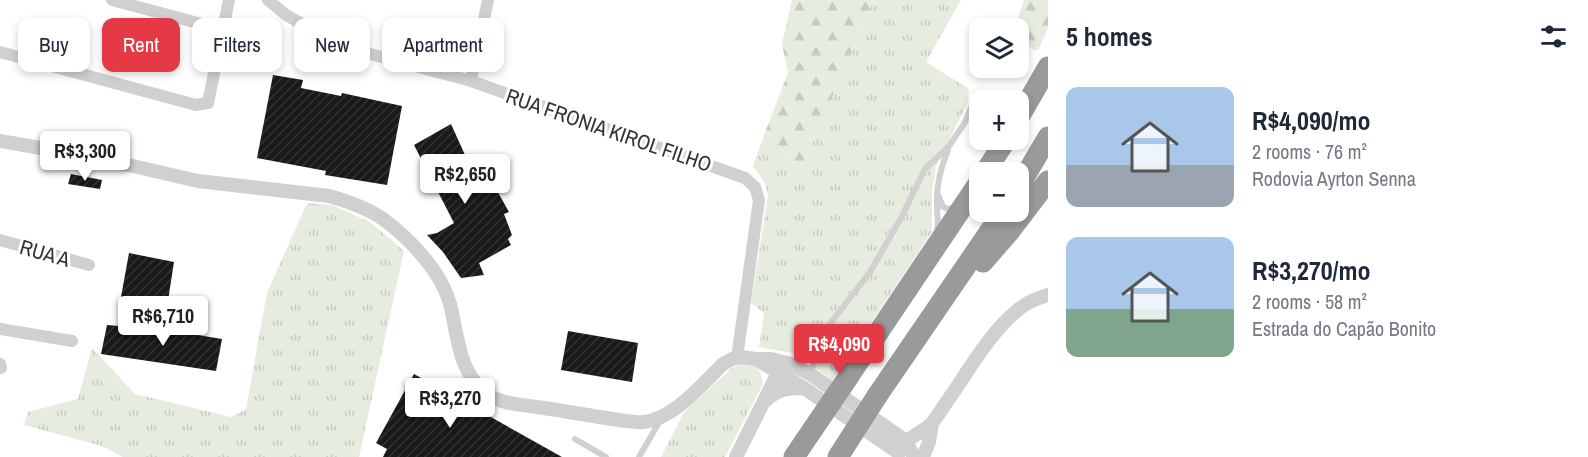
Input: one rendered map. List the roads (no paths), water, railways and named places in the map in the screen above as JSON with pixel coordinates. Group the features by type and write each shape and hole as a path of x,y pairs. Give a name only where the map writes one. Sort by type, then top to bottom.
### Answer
{"highway":[{"path":"1029,100 1048,67"},
{"path":"1029,170 1048,137"},
{"path":"938,307 967,280 1048,182"},
{"path":"794,457 969,197"},
{"path":"838,457 996,222"}],"street":[{"path":"112,0 192,21"},
{"path":"226,18 229,0"},
{"name":"RUA FRONIA KIROL FILHO","path":"268,0 286,15 344,47 471,81 745,178 755,187 759,200 737,358"},
{"path":"471,81 488,0"},
{"path":"0,52 196,105 208,103 215,72"},
{"path":"0,141 98,158 207,183 329,196 364,208 382,219 411,244 438,276 450,302 464,365 471,379 488,395 500,401 625,421 645,422 677,408 723,364 737,358 771,359 791,364 810,374 902,450"},
{"name":"RUA A","path":"0,240 89,265"},
{"path":"902,450 932,423 1006,320 1021,307 1048,295"},
{"path":"0,329 72,341"},
{"path":"756,359 914,457"},
{"path":"736,457 778,373 783,367 791,364"},
{"path":"764,403 774,393 786,388 804,388"},
{"path":"923,457 929,442 932,423"}],"lane":[{"path":"882,327 888,307 935,236 939,223 937,194 939,171 949,146 969,111"},
{"path":"810,374 830,324 870,272 901,218 925,169 949,146"},
{"path":"937,194 944,207 948,209 955,207 999,150"},
{"path":"639,457 663,416"},
{"path":"575,439 606,457"}]}
